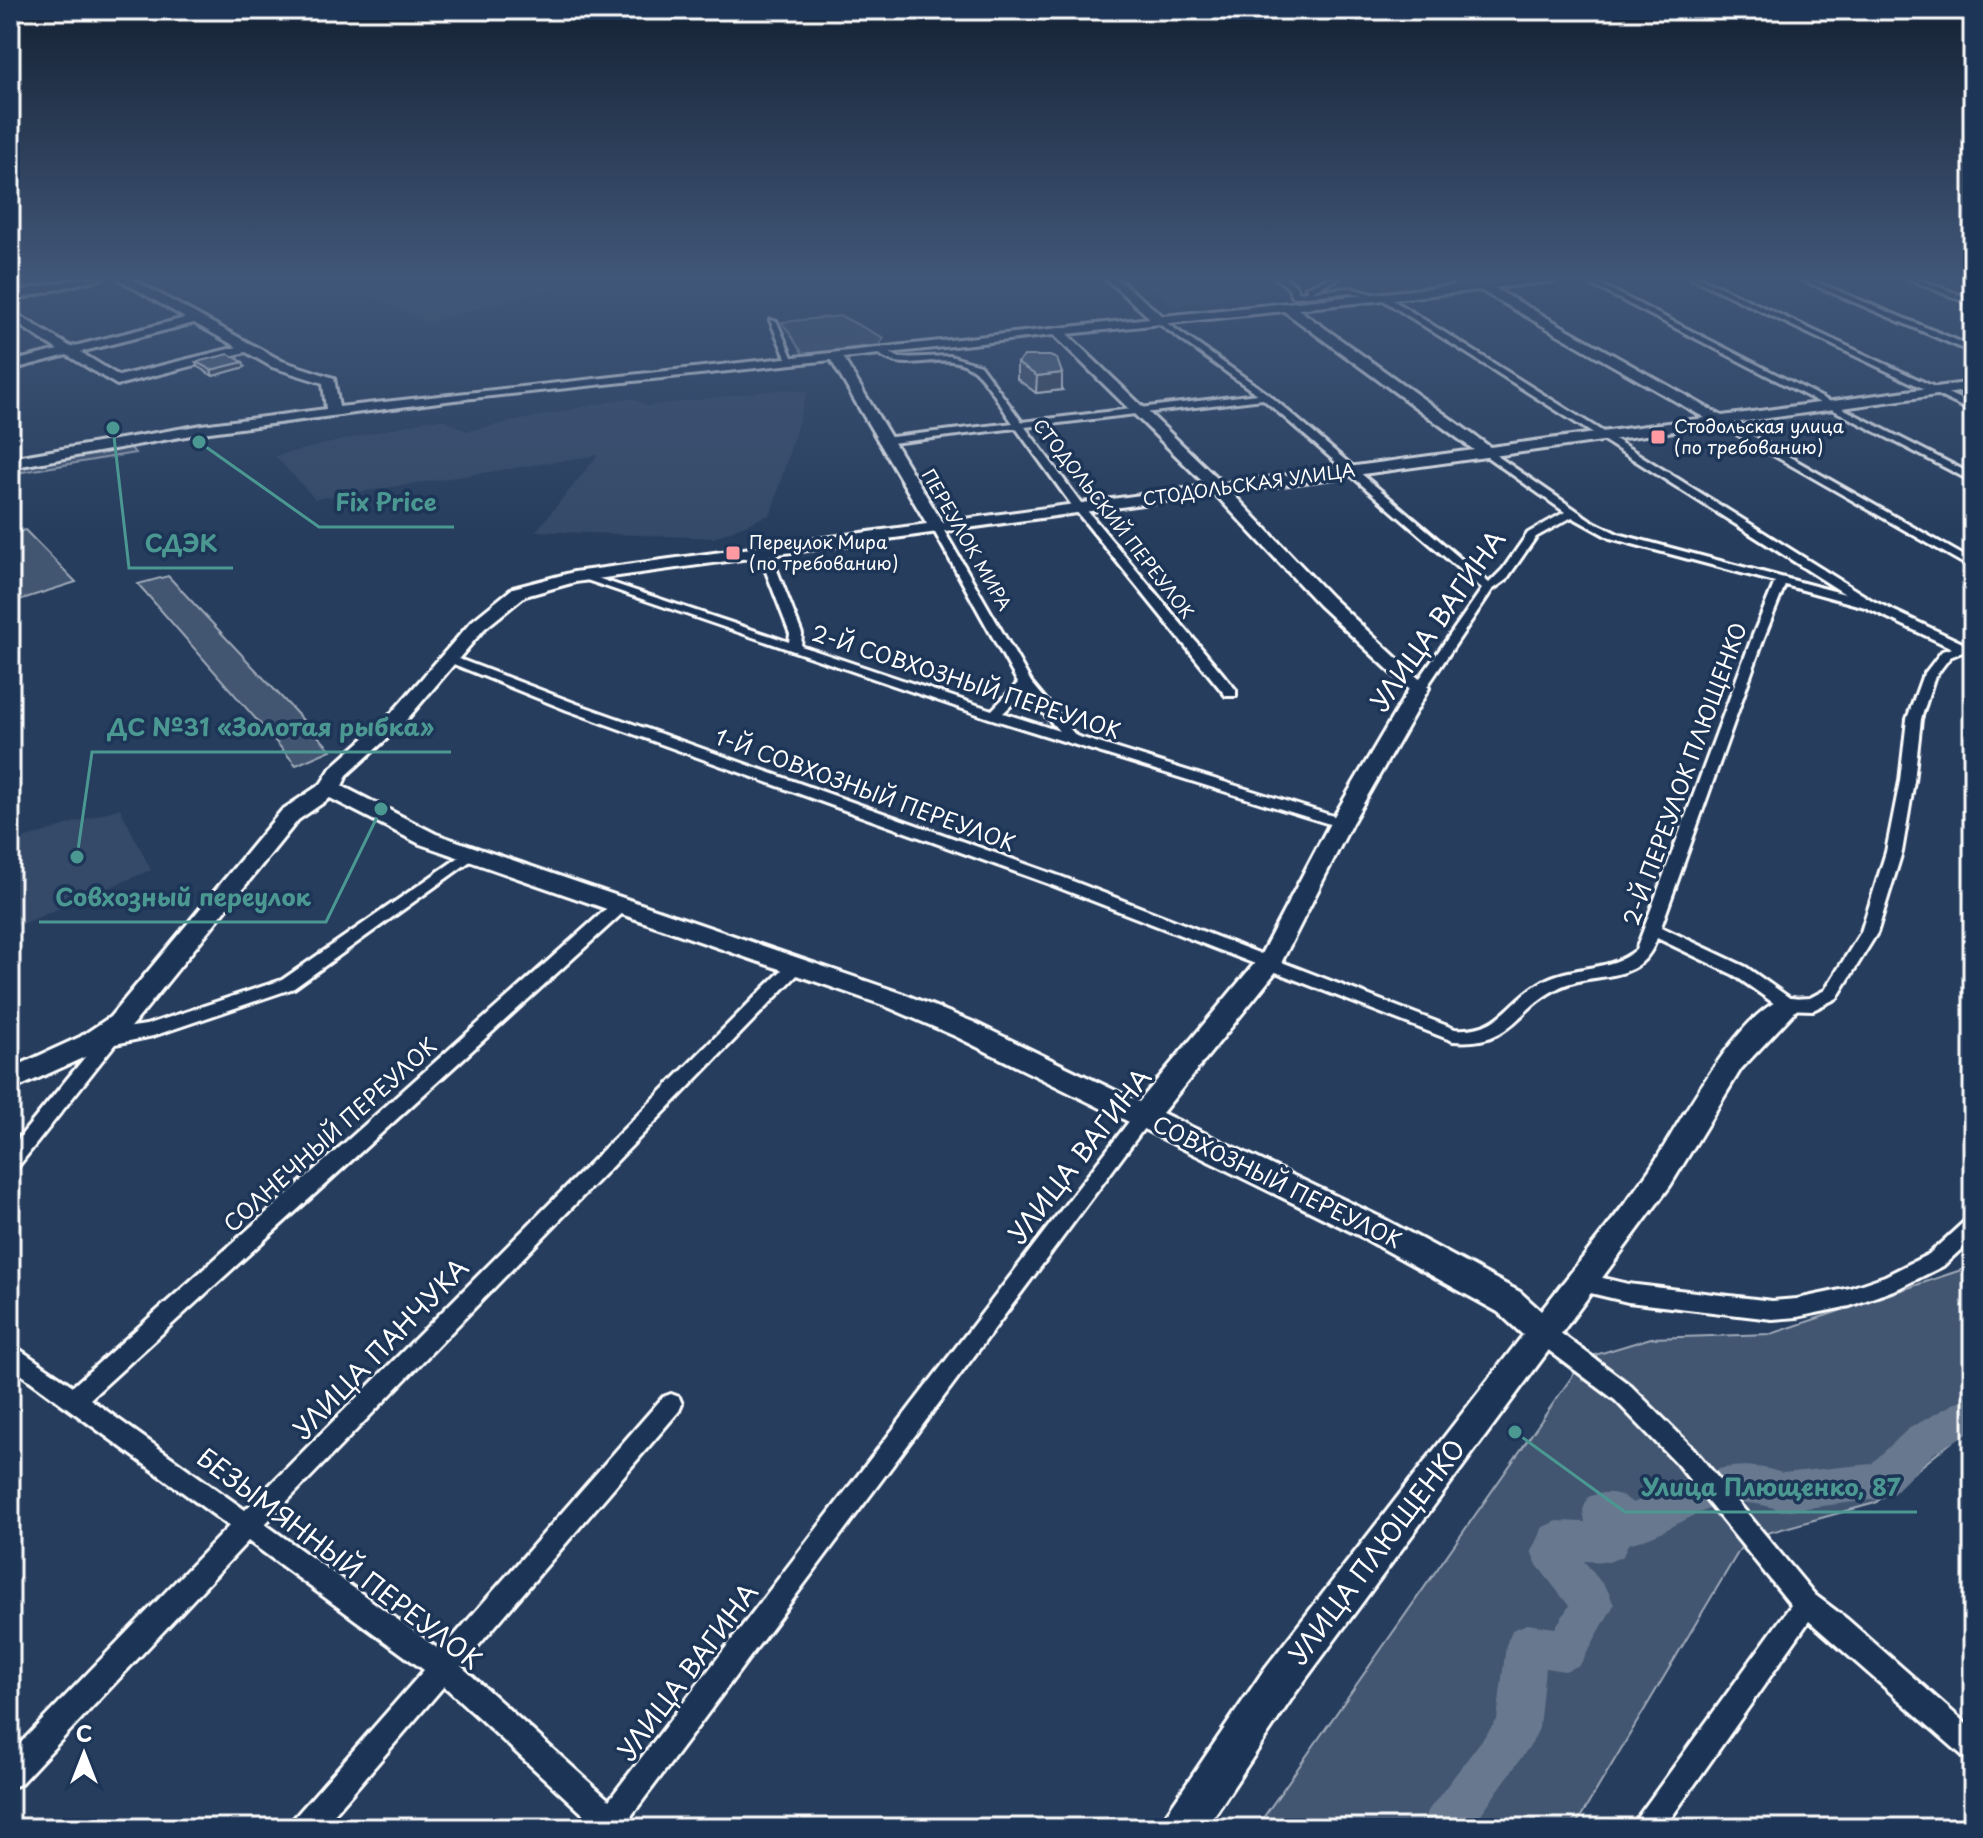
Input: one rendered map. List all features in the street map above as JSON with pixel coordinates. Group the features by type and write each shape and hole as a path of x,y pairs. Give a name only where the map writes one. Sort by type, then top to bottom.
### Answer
{"street":[{"path":"91,364 117,381 185,364"},
{"path":"277,364 329,381 333,411"},
{"path":"10,463 142,438 333,411 757,364"},
{"name":"ПЕРЕУЛОК МИРА","path":"840,364 1025,684 1071,737"},
{"name":"СТОДОЛЬСКИЙ ПЕРЕУЛОК","path":"972,364 1080,509 1231,693"},
{"path":"1091,364 1325,601 1419,688"},
{"path":"1220,364 1265,396 1488,588"},
{"path":"1376,364 1487,452 1614,536"},
{"path":"1491,364 1869,604"},
{"path":"1619,364 1973,566"},
{"path":"1749,364 1973,479"},
{"path":"1876,364 1973,409"},
{"name":"СТОДОЛЬСКАЯ УЛИЦА","path":"447,659 493,611 526,588 581,576 1973,386"},
{"path":"883,441 1265,396"},
{"name":"УЛИЦА ВАГИНА","path":"611,1825 1144,1116 1269,963 1341,823 1419,688 1488,588 1504,578 1532,535 1567,517 1570,509"},
{"path":"1553,523 1587,528 1869,604 1967,650"},
{"path":"761,553 767,560 796,634 794,648"},
{"name":"2-Й СОВХОЗНЫЙ ПЕРЕУЛОК","path":"581,576 994,715 1341,823"},
{"name":"2-Й ПЕРЕУЛОК ПЛЮЩЕНКО","path":"1269,963 1453,1035 1472,1036 1499,1029 1534,994 1553,982 1633,964 1643,953 1653,930 1781,582"},
{"path":"1653,930 1740,971 1788,1005 1813,1004 1831,994 1869,933 1894,852 1918,705 1928,677 1946,654 1967,650"},
{"path":"10,1163 99,1041 134,1009 290,815 330,788 338,772 396,720 447,659"},
{"name":"1-Й СОВХОЗНЫЙ ПЕРЕУЛОК","path":"447,659 599,717 1057,881 1269,963"},
{"path":"994,715 1025,684"},
{"name":"СОВХОЗНЫЙ ПЕРЕУЛОК","path":"330,788 400,827 471,854 923,1011 1144,1116 1479,1283 1509,1302 1543,1333"},
{"path":"10,1081 99,1041 147,1031 288,984 471,854"},
{"name":"СОЛНЕЧНЫЙ ПЕРЕУЛОК","path":"73,1400 620,906"},
{"name":"УЛИЦА ПАНЧУКА","path":"10,1774 246,1526 796,966"},
{"name":"УЛИЦА ПЛЮЩЕНКО","path":"1182,1828 1280,1681 1660,1178 1704,1102 1731,1064 1757,1031 1788,1005"},
{"path":"1582,1282 1628,1293 1772,1310 1797,1308 1850,1297 1892,1282 1936,1260 1973,1226"},
{"path":"1543,1333 1594,1369 1643,1413 1729,1508 1806,1604 1973,1748"},
{"name":"БЕЗЫМЯННЫЙ ПЕРЕУЛОК","path":"10,1353 443,1668 611,1825"},
{"path":"304,1828 671,1404"},
{"path":"1647,1828 1806,1604"}],"shaded area":[{"path":"785,389 807,392 771,514 714,538 536,531 598,455 315,499 275,456 428,420 445,420 467,431 618,400 633,399 648,406"},
{"path":"130,447 135,453 10,474 10,469"},
{"path":"25,530 76,582 10,603 10,534"},
{"path":"168,576 331,750 296,765 138,584"},
{"path":"120,808 151,870 10,929 10,843"},
{"path":"1973,1266 1973,1425 1875,1503 1746,1539 1574,1828 1256,1828 1585,1358 1651,1338 1771,1334"}],"building":[{"path":"199,364 236,364 211,370"},
{"path":"1018,364 1059,364 1062,373 1037,376"}],"waterway":[{"path":"1719,1485 1771,1488 1782,1492 1880,1481 1921,1441 1973,1410"},
{"path":"1443,1828 1517,1728 1527,1645 1565,1650 1594,1605 1551,1551 1557,1541 1609,1542 1602,1510 1614,1512 1629,1525 1704,1491"}],"place":[{"name":"СДЭК","path":"113,428"},
{"name":"Стодольская улица (по требованию)","path":"1658,437"},
{"name":"Fix Price","path":"199,442"},
{"name":"Переулок Мира (по требованию)","path":"733,553"},
{"name":"Совхозный переулок","path":"381,809"},
{"name":"ДС №31 «Золотая рыбка»","path":"77,857"},
{"name":"Улица Плющенко, 87","path":"1515,1432"}]}
